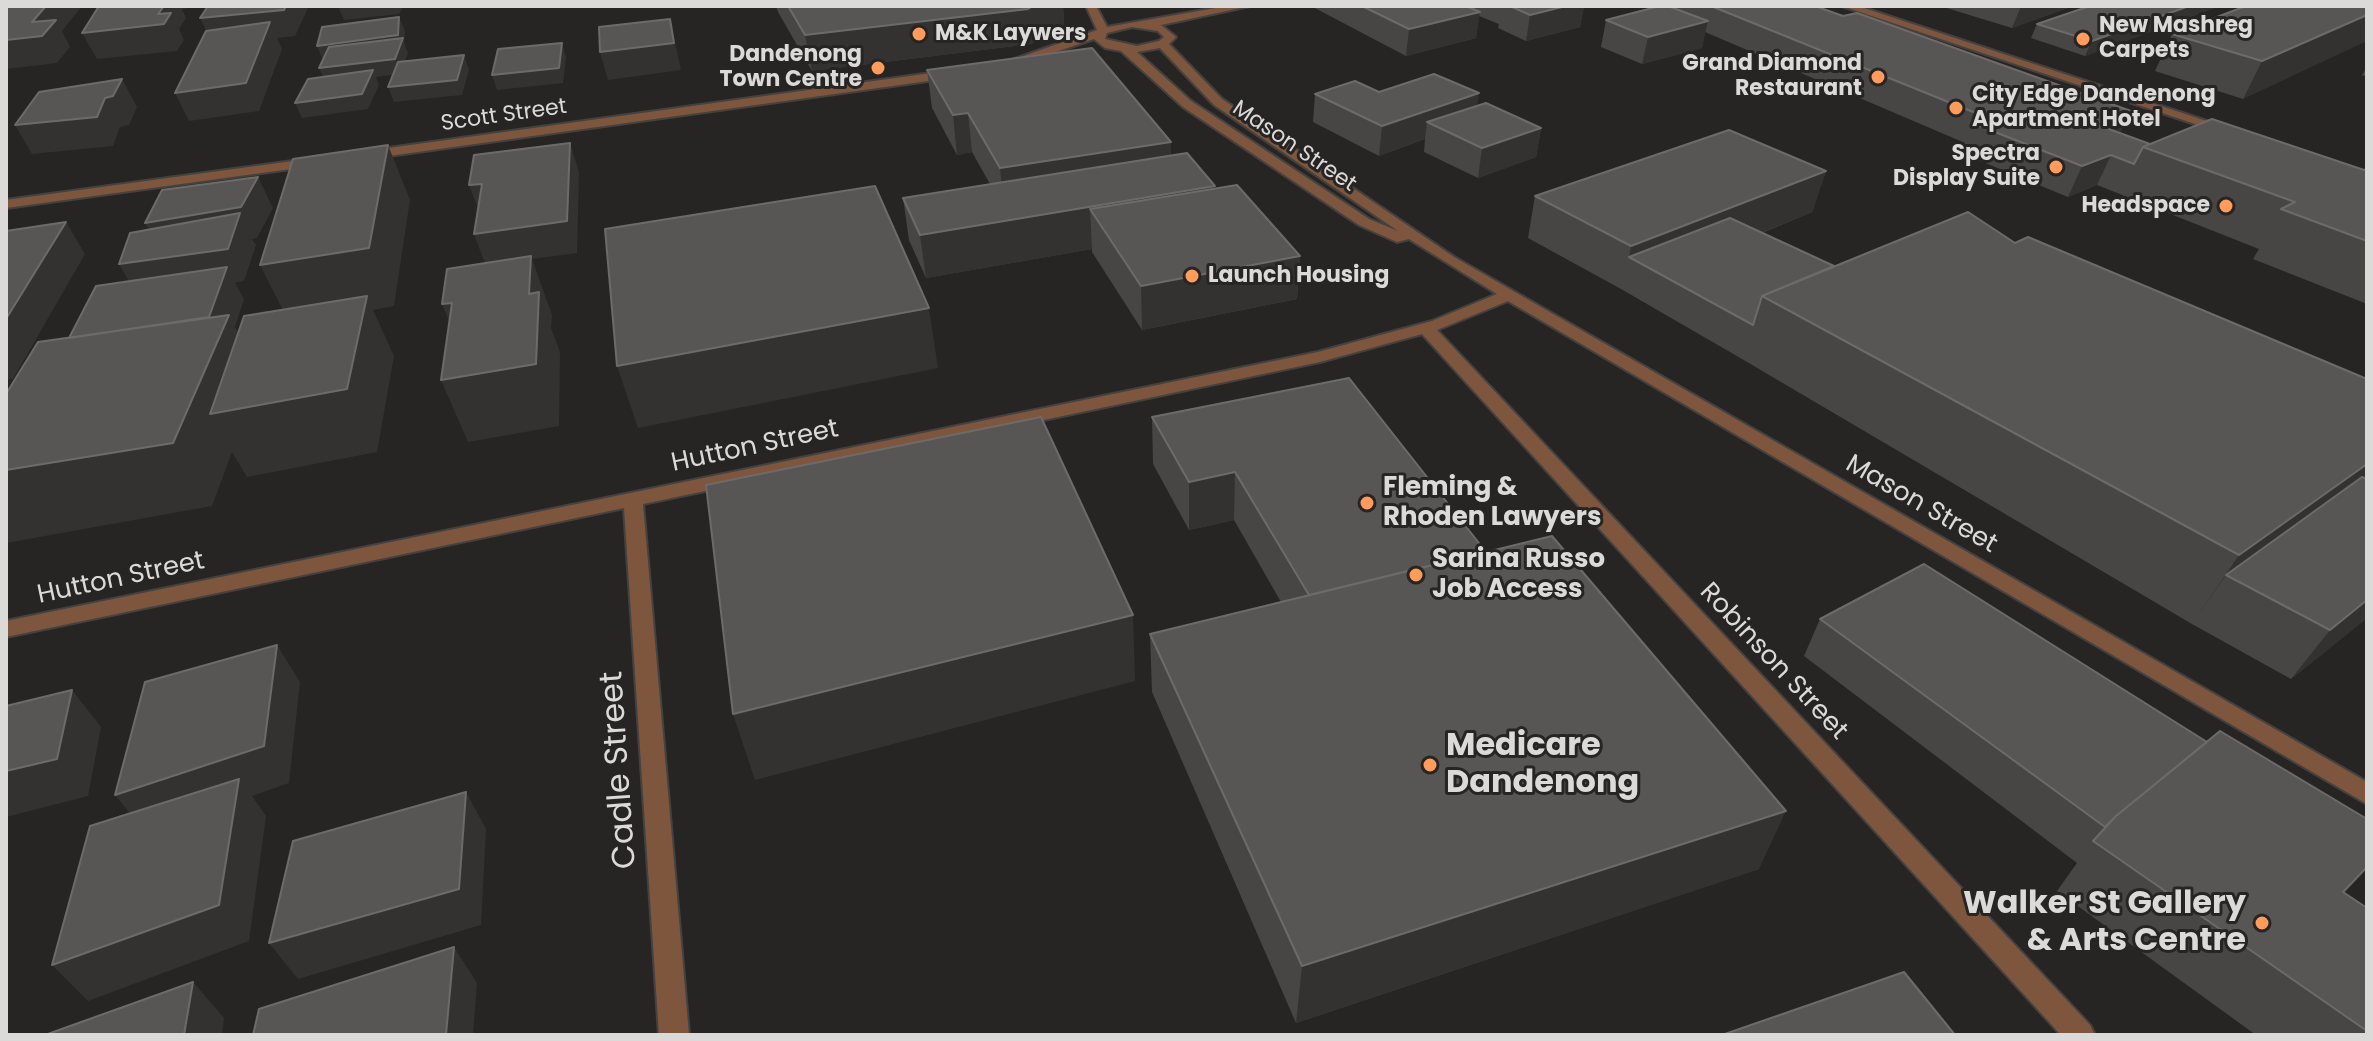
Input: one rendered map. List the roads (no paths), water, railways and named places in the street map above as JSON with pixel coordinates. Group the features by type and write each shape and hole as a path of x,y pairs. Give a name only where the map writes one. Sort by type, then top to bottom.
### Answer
{"street":[{"path":"1091,6 1101,32"},
{"path":"1059,62 1006,65 1115,26 1245,6"},
{"path":"1094,55 1166,40 1257,6"},
{"path":"1847,6 2239,134"},
{"path":"1140,21 1161,28 1166,40"},
{"name":"Mason Street","path":"1101,32 1103,44 1122,49 1187,104 1364,222 1449,260"},
{"name":"Mason Street","path":"1166,40 1218,102 1449,260 2367,794"},
{"name":"Scott Street","path":"354,157 963,72"},
{"path":"6,204 322,161"},
{"name":"Hutton Street","path":"6,629 1320,357 1425,327 1509,295"},
{"name":"Robinson Street","path":"1425,327 2080,1035"},
{"name":"Cadle Street","path":"633,499 674,1035"}],"place":[{"name":"M&K Laywers","path":"919,34"},
{"name":"New Mashreg Carpets","path":"2083,39"},
{"name":"Dandenong Town Centre","path":"878,68"},
{"name":"Grand Diamond Restaurant","path":"1878,77"},
{"name":"City Edge Dandenong Apartment Hotel","path":"1956,108"},
{"name":"Spectra Display Suite","path":"2056,167"},
{"name":"Headspace","path":"2226,206"},
{"name":"Launch Housing","path":"1192,276"},
{"name":"Fleming & Rhoden Lawyers","path":"1367,503"},
{"name":"Sarina Russo Job Access","path":"1416,575"},
{"name":"Medicare Dandenong","path":"1430,765"},
{"name":"Walker St Gallery & Arts Centre","path":"2262,923"}]}
